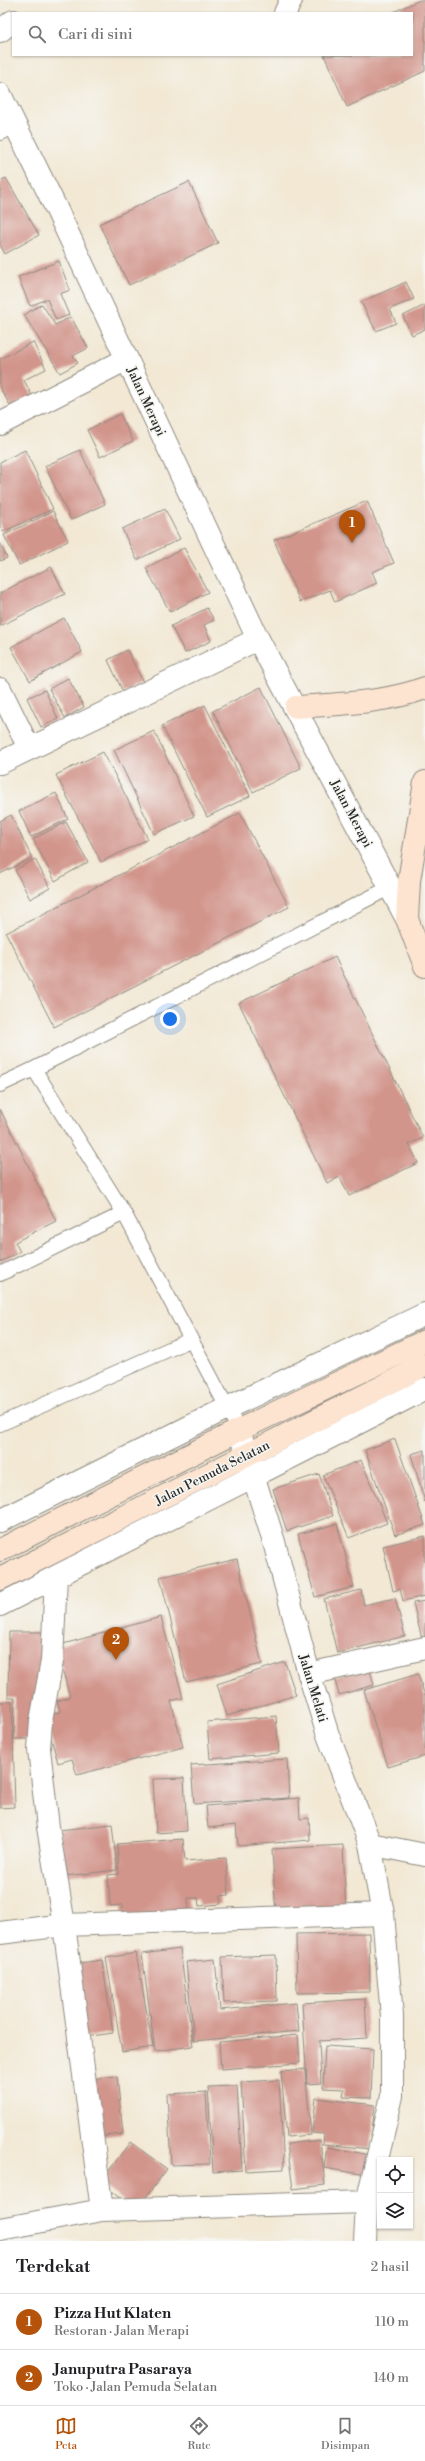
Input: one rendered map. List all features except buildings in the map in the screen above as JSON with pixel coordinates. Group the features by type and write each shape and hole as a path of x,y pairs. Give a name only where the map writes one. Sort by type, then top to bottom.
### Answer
{"main road":[{"path":"296,707 372,701 412,693 425,688"},
{"path":"425,782 409,880 407,919 425,966"},
{"name":"Jalan Pemuda Selatan","path":"0,1550 239,1430 425,1341"},
{"name":"Jalan Pemuda Selatan","path":"0,1579 425,1365"}],"street":[{"path":"285,12 291,0"},
{"path":"0,31 12,22"},
{"name":"Jalan Merapi","path":"0,94 7,125 127,359 258,639 296,707 407,919"},
{"path":"0,424 127,359"},
{"path":"0,763 258,639"},
{"path":"0,689 29,748"},
{"path":"0,1521 227,1408 425,1314"},
{"path":"0,1606 425,1389"},
{"name":"Jalan Melati","path":"239,1430 255,1475 309,1674 328,1735 370,1844 383,1914 392,2016 392,2096 367,2202 365,2241"},
{"path":"56,1577 52,1661 41,1721 39,1749 48,1828 64,1925 102,2210"},
{"path":"309,1674 425,1648"},
{"path":"370,1844 425,1855"},
{"path":"0,1933 64,1925 383,1914"},
{"path":"0,2229 102,2210 367,2202"}],"lane":[{"path":"0,1085 391,887"},
{"path":"34,1069 124,1213 239,1430"},
{"path":"0,1274 124,1213"},
{"path":"0,1424 190,1340"}],"place":[{"name":"Pizza Hut Klaten","path":"352,543"},
{"name":"Januputra Pasaraya","path":"116,1660"}]}
